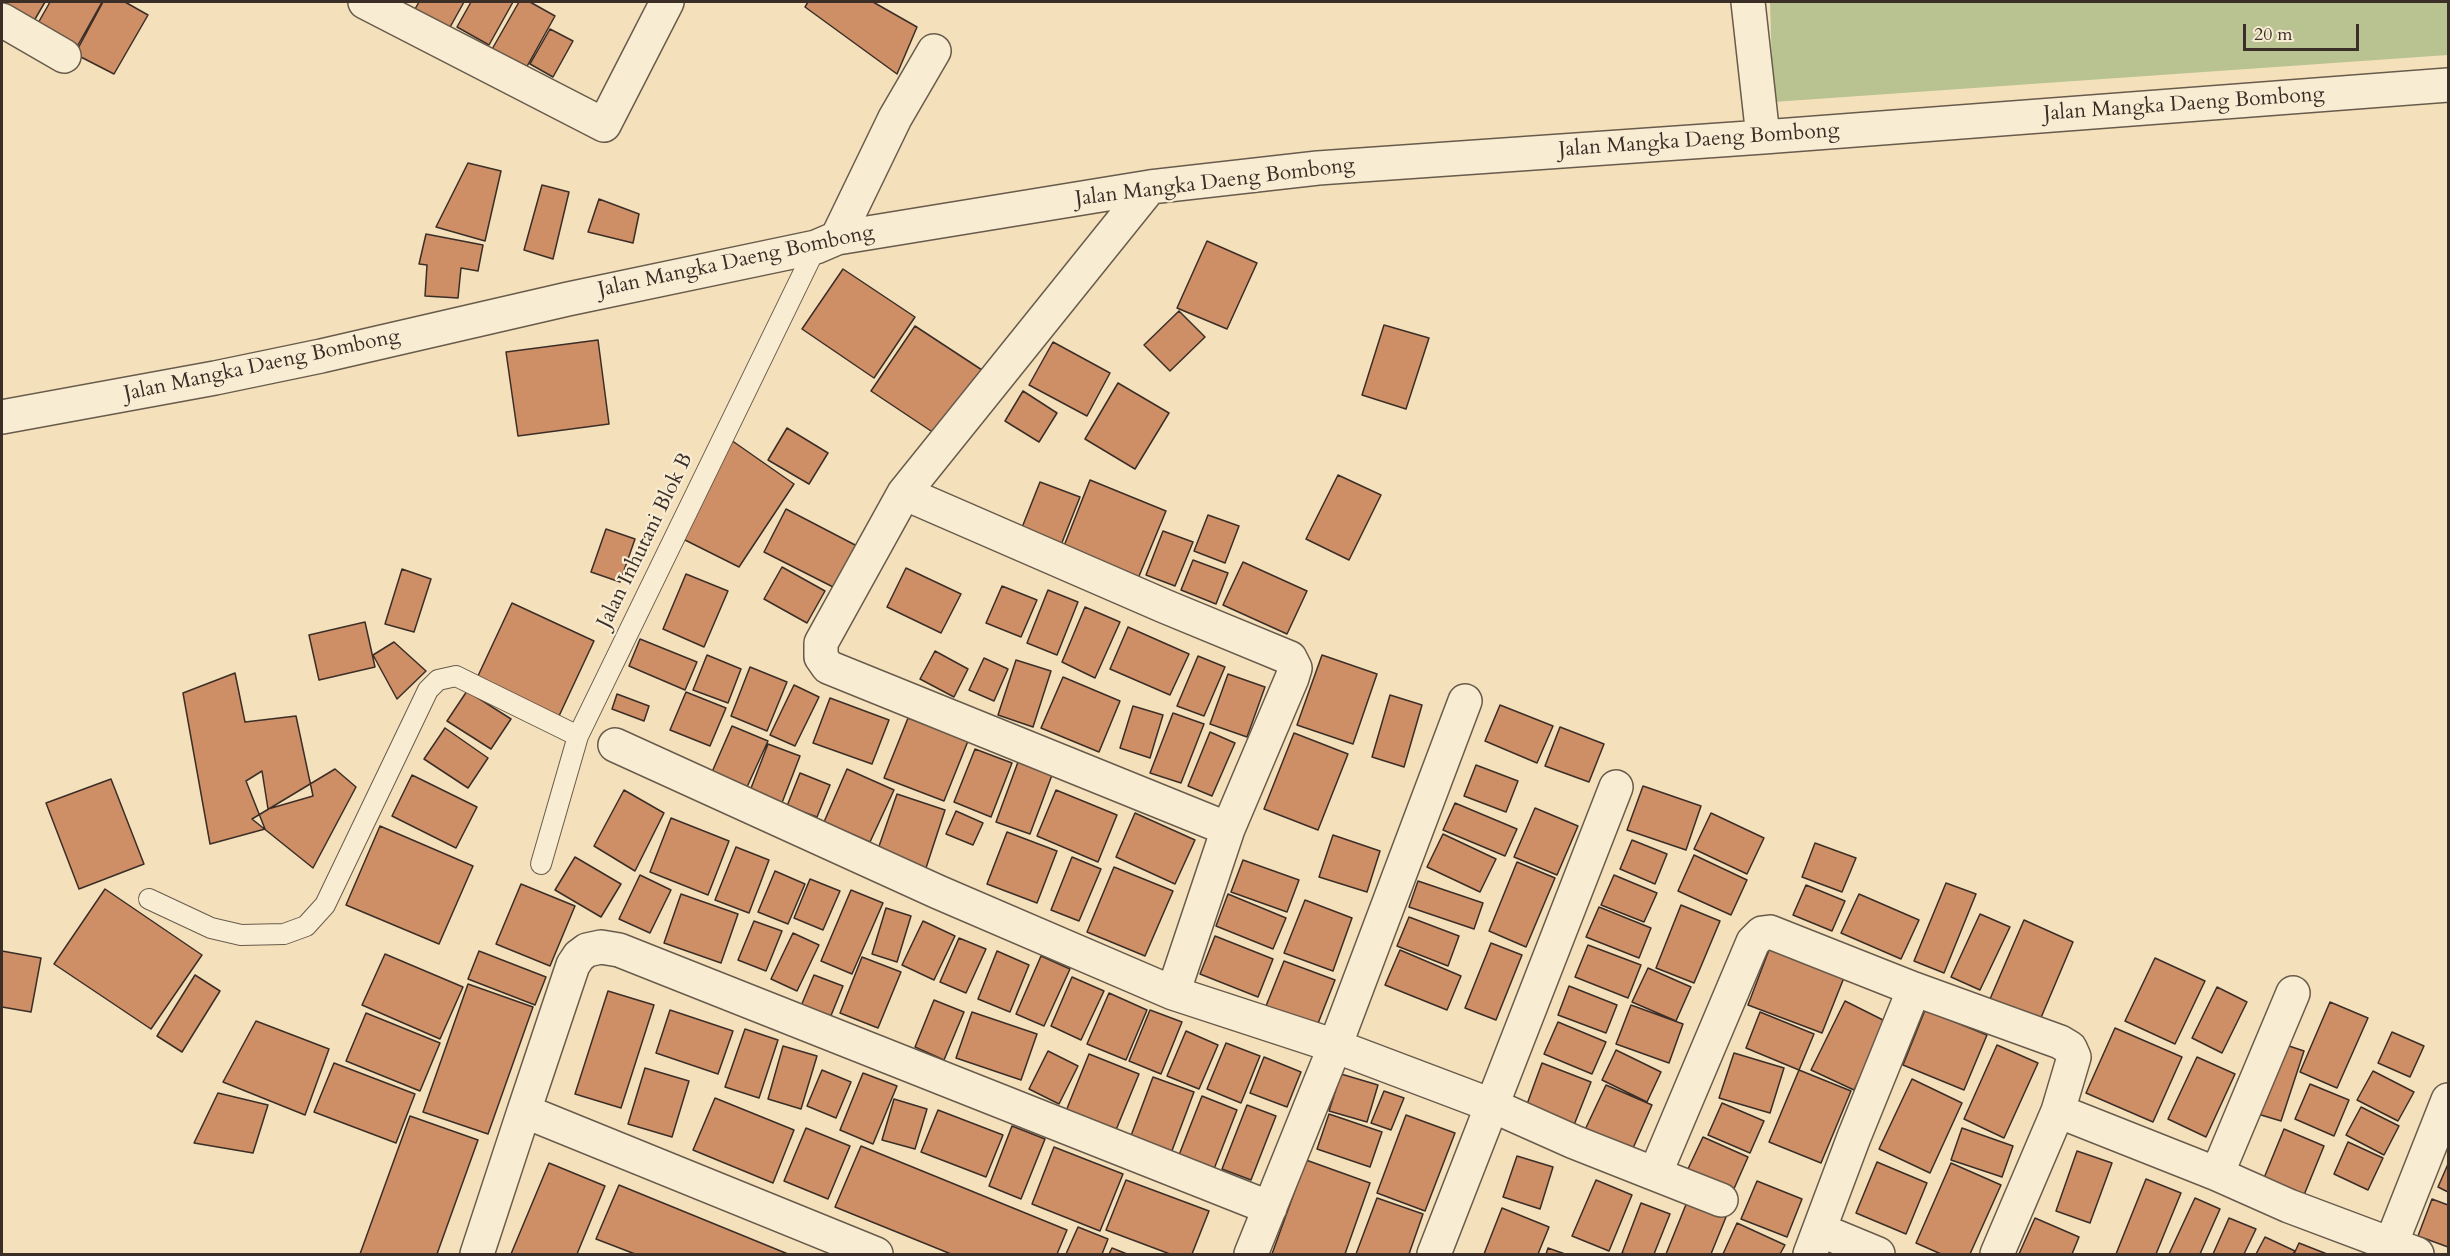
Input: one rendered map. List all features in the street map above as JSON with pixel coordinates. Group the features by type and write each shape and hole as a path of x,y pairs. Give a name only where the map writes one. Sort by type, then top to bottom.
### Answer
{"street":[{"path":"365,2 604,125 667,2"},
{"path":"1748,2 1763,137"},
{"path":"2,21 64,56"},
{"path":"826,242 934,51"},
{"name":"Jalan Mangka Daeng Bombong","path":"2,417 311,358 826,242 1150,187 1318,168 1763,137 2448,84"},
{"path":"1150,187 904,493 821,643 821,657 828,667 1228,829"},
{"path":"904,493 1290,658 1295,668 1292,678 1228,829 1173,993"},
{"path":"1251,1254 1335,1046 1465,700"},
{"path":"615,745 938,892 1173,993 1335,1046 1491,1105 1574,1142 1721,1200"},
{"path":"1434,1254 1616,787"},
{"path":"1655,1174 1753,942 1762,933 1770,932 1914,989 2060,1042 2070,1048 2074,1057 2058,1111 1997,1254"},
{"path":"477,1254 573,965 587,950 601,947 619,951 1270,1208"},
{"path":"1878,1254 1815,1242 1854,1137 1914,989"},
{"path":"2217,1174 2293,993"},
{"path":"2058,1111 2217,1174 2289,1206 2404,1249 2448,1100"},
{"path":"524,1111 876,1254"}],"lane":[{"name":"Jalan Inhutani Blok B","path":"541,864 578,736 826,242"},
{"path":"150,899 211,928 241,935 284,934 306,926 325,905 428,690 438,680 456,676 578,736"}],"green space":[{"path":"1770,2 2448,2 2448,55 1773,102"}],"building":[{"path":"2,2 45,2 31,26 2,9"},
{"path":"50,2 102,2 73,54 33,32"},
{"path":"103,2 125,2 148,15 114,74 75,54"},
{"path":"419,2 464,2 449,29 415,9"},
{"path":"471,2 513,2 489,45 457,27"},
{"path":"519,2 530,2 555,16 525,70 491,51"},
{"path":"808,2 873,2 917,27 897,74 805,7"},
{"path":"550,29 573,41 553,77 530,64"},
{"path":"468,163 501,171 485,241 436,227"},
{"path":"542,185 569,192 553,259 524,250"},
{"path":"599,199 639,214 633,243 588,232"},
{"path":"426,234 483,245 478,271 461,268 458,298 425,296 427,265 419,264"},
{"path":"1207,241 1257,263 1227,329 1177,308"},
{"path":"843,269 915,317 874,378 802,329"},
{"path":"1179,311 1205,337 1170,371 1144,345"},
{"path":"1384,325 1429,338 1406,409 1362,395"},
{"path":"915,326 982,370 937,435 871,391"},
{"path":"598,340 609,424 518,436 506,352"},
{"path":"1053,342 1110,373 1087,416 1029,385"},
{"path":"1118,383 1169,413 1135,469 1085,439"},
{"path":"1023,391 1057,413 1039,442 1005,421"},
{"path":"787,428 828,453 809,484 768,460"},
{"path":"731,440 794,484 739,567 681,538"},
{"path":"1338,475 1381,495 1349,560 1306,539"},
{"path":"1090,480 1166,511 1137,581 1062,551"},
{"path":"1040,482 1080,497 1061,545 1021,530"},
{"path":"786,509 859,547 837,589 764,552"},
{"path":"1208,515 1239,526 1225,563 1194,551"},
{"path":"606,529 635,539 620,582 591,572"},
{"path":"1163,531 1193,542 1175,586 1146,575"},
{"path":"1193,560 1228,573 1216,604 1181,590"},
{"path":"1243,562 1307,591 1287,634 1223,605"},
{"path":"782,567 825,591 807,623 764,599"},
{"path":"906,568 961,594 941,633 887,607"},
{"path":"402,569 431,579 414,632 385,624"},
{"path":"686,574 728,591 704,647 663,629"},
{"path":"1002,586 1037,600 1021,637 986,623"},
{"path":"1048,590 1078,602 1057,655 1027,643"},
{"path":"512,603 594,641 559,716 477,678"},
{"path":"1085,607 1120,622 1095,678 1062,662"},
{"path":"365,622 375,667 319,680 309,635"},
{"path":"1128,627 1189,654 1170,695 1110,669"},
{"path":"640,639 697,662 685,690 629,666"},
{"path":"394,642 426,671 397,699 373,655"},
{"path":"935,651 968,669 954,697 920,679"},
{"path":"707,655 741,669 728,703 693,690"},
{"path":"1322,655 1377,674 1353,744 1297,725"},
{"path":"1198,656 1225,667 1204,716 1177,706"},
{"path":"984,658 1008,669 994,701 969,690"},
{"path":"1016,660 1051,671 1033,727 998,715"},
{"path":"750,667 787,682 767,731 731,716"},
{"path":"235,673 245,722 296,716 313,796 268,809 262,771 246,781 265,829 210,844 183,693"},
{"path":"1228,674 1265,687 1247,737 1210,724"},
{"path":"1063,677 1120,701 1099,752 1041,728"},
{"path":"794,685 819,697 795,746 770,735"},
{"path":"467,691 511,719 491,749 447,721"},
{"path":"686,692 726,708 710,746 670,730"},
{"path":"617,694 649,706 644,721 612,709"},
{"path":"1390,695 1422,705 1404,767 1372,757"},
{"path":"830,698 889,720 872,764 813,743"},
{"path":"1500,705 1553,726 1537,763 1485,741"},
{"path":"1133,706 1163,715 1150,758 1120,748"},
{"path":"1173,713 1204,724 1181,783 1150,773"},
{"path":"908,718 968,741 944,801 884,778"},
{"path":"732,726 768,741 747,787 712,772"},
{"path":"1560,727 1604,744 1589,782 1545,766"},
{"path":"445,728 488,758 468,788 424,759"},
{"path":"1210,732 1235,743 1212,796 1188,786"},
{"path":"1294,733 1348,754 1318,830 1264,809"},
{"path":"768,744 800,756 780,808 748,796"},
{"path":"975,749 1012,763 991,817 954,802"},
{"path":"1018,762 1052,775 1030,834 996,822"},
{"path":"1476,765 1518,781 1506,812 1464,796"},
{"path":"335,769 356,787 313,868 252,819"},
{"path":"847,769 894,790 870,842 824,822"},
{"path":"800,773 830,785 817,817 787,806"},
{"path":"412,775 477,807 456,848 392,816"},
{"path":"111,779 144,864 79,889 46,803"},
{"path":"1643,786 1701,806 1686,850 1627,830"},
{"path":"624,790 664,813 635,871 594,846"},
{"path":"1056,790 1117,815 1098,862 1037,836"},
{"path":"897,794 945,810 925,871 876,855"},
{"path":"1455,803 1517,829 1505,856 1443,830"},
{"path":"1535,808 1578,826 1557,875 1514,857"},
{"path":"956,811 983,823 973,845 946,834"},
{"path":"1135,813 1195,840 1175,884 1116,857"},
{"path":"1711,813 1764,838 1747,874 1694,849"},
{"path":"671,818 729,841 708,895 650,872"},
{"path":"380,826 473,866 439,944 346,905"},
{"path":"1007,832 1057,851 1037,903 987,884"},
{"path":"1443,834 1496,859 1480,892 1427,867"},
{"path":"1333,835 1380,851 1367,892 1319,877"},
{"path":"1632,840 1667,854 1655,884 1620,869"},
{"path":"1815,843 1856,858 1842,892 1802,877"},
{"path":"736,847 769,860 749,913 715,900"},
{"path":"1694,855 1747,880 1731,915 1678,891"},
{"path":"575,857 621,884 601,917 555,890"},
{"path":"1072,857 1101,869 1079,921 1051,910"},
{"path":"1243,860 1299,880 1287,912 1231,892"},
{"path":"1517,862 1555,878 1526,947 1489,931"},
{"path":"1114,867 1173,891 1145,956 1087,932"},
{"path":"775,871 805,884 788,924 758,912"},
{"path":"640,875 671,890 650,933 619,919"},
{"path":"1614,875 1657,893 1644,922 1601,905"},
{"path":"810,879 840,891 823,930 794,918"},
{"path":"1418,881 1483,903 1474,929 1409,907"},
{"path":"1946,883 1976,894 1944,973 1914,961"},
{"path":"521,884 575,906 550,966 496,944"},
{"path":"1806,885 1845,901 1832,931 1793,915"},
{"path":"105,889 202,955 151,1029 54,964"},
{"path":"851,890 883,903 852,974 821,961"},
{"path":"681,894 738,914 721,963 664,943"},
{"path":"1228,894 1286,918 1273,949 1216,926"},
{"path":"1859,894 1919,920 1901,959 1841,933"},
{"path":"1305,900 1352,918 1333,971 1284,953"},
{"path":"1681,905 1720,921 1694,983 1656,968"},
{"path":"1599,907 1651,928 1639,958 1586,937"},
{"path":"886,908 911,916 897,962 872,954"},
{"path":"1980,914 2010,927 1980,990 1951,977"},
{"path":"1409,917 1459,936 1448,966 1397,946"},
{"path":"2024,920 2073,942 2040,1020 1990,999"},
{"path":"754,921 782,931 766,971 738,960"},
{"path":"923,921 955,936 934,980 902,965"},
{"path":"793,933 819,945 797,991 771,979"},
{"path":"1215,936 1273,959 1258,997 1200,974"},
{"path":"959,938 986,949 966,993 940,982"},
{"path":"1772,942 1847,970 1822,1033 1748,1005"},
{"path":"1491,943 1522,955 1496,1020 1465,1008"},
{"path":"1588,945 1641,965 1628,998 1575,977"},
{"path":"1400,950 1461,976 1447,1010 1385,985"},
{"path":"2,951 41,958 31,1012 2,1007"},
{"path":"479,951 546,977 535,1005 468,979"},
{"path":"997,951 1029,965 1010,1012 978,999"},
{"path":"385,954 463,987 440,1039 362,1005"},
{"path":"1041,956 1070,969 1044,1026 1016,1014"},
{"path":"862,957 901,972 878,1028 840,1013"},
{"path":"2155,958 2205,981 2175,1044 2125,1021"},
{"path":"1284,961 1335,980 1317,1026 1266,1006"},
{"path":"1648,968 1691,987 1676,1021 1632,1002"},
{"path":"195,975 220,991 182,1052 157,1036"},
{"path":"814,975 843,986 830,1018 801,1006"},
{"path":"1072,977 1104,991 1081,1040 1051,1026"},
{"path":"468,984 533,1007 488,1134 423,1112"},
{"path":"1569,986 1617,1005 1606,1033 1558,1015"},
{"path":"2217,987 2247,1002 2222,1053 2192,1038"},
{"path":"608,991 654,1005 621,1108 575,1094"},
{"path":"1109,993 1147,1010 1126,1060 1087,1044"},
{"path":"934,1000 964,1012 944,1060 915,1047"},
{"path":"1845,1001 1887,1022 1854,1090 1811,1070"},
{"path":"2330,1002 2368,1018 2337,1088 2300,1072"},
{"path":"1631,1005 1683,1024 1669,1063 1616,1044"},
{"path":"670,1010 733,1031 718,1074 656,1053"},
{"path":"1150,1010 1182,1022 1161,1074 1129,1061"},
{"path":"1925,1010 1987,1035 1964,1090 1903,1065"},
{"path":"972,1012 1037,1034 1021,1080 956,1058"},
{"path":"1760,1012 1814,1034 1799,1070 1746,1048"},
{"path":"366,1013 440,1043 420,1091 346,1061"},
{"path":"256,1021 329,1049 305,1115 223,1082"},
{"path":"1558,1022 1606,1042 1592,1074 1544,1054"},
{"path":"2115,1028 2182,1057 2153,1122 2086,1093"},
{"path":"745,1029 778,1040 759,1098 725,1087"},
{"path":"1186,1031 1218,1045 1199,1089 1167,1076"},
{"path":"2392,1032 2424,1046 2410,1077 2378,1063"},
{"path":"2274,1041 2304,1051 2281,1121 2251,1112"},
{"path":"1226,1043 1260,1056 1241,1103 1207,1089"},
{"path":"1997,1045 2038,1063 2004,1138 1964,1119"},
{"path":"783,1046 817,1056 801,1109 768,1099"},
{"path":"1616,1050 1661,1072 1647,1102 1602,1080"},
{"path":"1048,1051 1078,1066 1059,1104 1029,1089"},
{"path":"1734,1053 1784,1068 1770,1113 1719,1098"},
{"path":"1089,1054 1139,1074 1116,1130 1066,1111"},
{"path":"1264,1057 1301,1072 1287,1107 1250,1093"},
{"path":"2197,1057 2235,1074 2206,1137 2168,1119"},
{"path":"334,1063 415,1094 396,1143 314,1112"},
{"path":"1542,1063 1591,1082 1574,1125 1526,1107"},
{"path":"645,1068 689,1081 672,1137 628,1124"},
{"path":"822,1070 851,1082 836,1118 807,1106"},
{"path":"1799,1070 1851,1091 1821,1163 1769,1142"},
{"path":"2373,1071 2414,1092 2398,1121 2357,1100"},
{"path":"863,1073 897,1086 873,1144 840,1130"},
{"path":"1341,1074 1378,1085 1367,1122 1329,1111"},
{"path":"1153,1077 1194,1092 1170,1156 1129,1141"},
{"path":"1912,1079 1962,1103 1930,1173 1879,1149"},
{"path":"2310,1084 2349,1100 2334,1136 2295,1119"},
{"path":"1606,1085 1652,1105 1630,1155 1583,1134"},
{"path":"1384,1091 1404,1098 1391,1130 1371,1123"},
{"path":"218,1093 268,1105 253,1153 194,1143"},
{"path":"1202,1096 1237,1110 1214,1169 1179,1155"},
{"path":"715,1098 794,1130 773,1183 693,1150"},
{"path":"894,1099 927,1109 915,1149 882,1140"},
{"path":"1722,1103 1764,1121 1750,1153 1708,1135"},
{"path":"1247,1105 1276,1116 1251,1180 1222,1169"},
{"path":"2361,1107 2399,1126 2384,1155 2346,1135"},
{"path":"938,1110 1003,1135 986,1177 921,1152"},
{"path":"1329,1114 1382,1132 1370,1167 1317,1149"},
{"path":"1406,1115 1455,1133 1425,1211 1377,1193"},
{"path":"410,1116 478,1140 437,1254 360,1254"},
{"path":"1012,1126 1045,1139 1021,1199 989,1186"},
{"path":"806,1128 850,1146 828,1199 784,1181"},
{"path":"1962,1128 2013,1146 2002,1177 1951,1160"},
{"path":"2284,1129 2324,1146 2304,1195 2264,1178"},
{"path":"1703,1137 1748,1157 1733,1191 1687,1171"},
{"path":"2348,1142 2383,1158 2368,1190 2334,1174"},
{"path":"861,1146 1067,1230 1057,1254 951,1254 835,1207"},
{"path":"1054,1147 1123,1174 1100,1231 1032,1204"},
{"path":"2077,1151 2112,1163 2090,1223 2056,1211"},
{"path":"1517,1156 1553,1167 1540,1209 1503,1197"},
{"path":"1306,1160 1370,1183 1345,1254 1272,1254"},
{"path":"1877,1162 1927,1183 1906,1234 1856,1213"},
{"path":"549,1163 605,1186 577,1254 511,1254"},
{"path":"1951,1163 2001,1185 1970,1254 1941,1254 1916,1243"},
{"path":"2448,1164 2448,1192 2438,1187"},
{"path":"2146,1179 2181,1193 2156,1254 2116,1254"},
{"path":"1126,1180 1209,1211 1192,1254 1170,1254 1106,1230"},
{"path":"1596,1180 1632,1195 1609,1251 1572,1236"},
{"path":"1757,1181 1802,1199 1787,1237 1741,1219"},
{"path":"619,1185 788,1254 635,1254 596,1239"},
{"path":"1377,1198 1423,1214 1409,1254 1356,1254"},
{"path":"2195,1198 2220,1209 2200,1254 2169,1254"},
{"path":"2432,1199 2448,1205 2448,1247 2418,1236"},
{"path":"1687,1202 1726,1217 1711,1254 1666,1254"},
{"path":"1641,1203 1670,1214 1654,1254 1622,1253"},
{"path":"1502,1208 1549,1227 1538,1254 1484,1254"},
{"path":"2035,1218 2079,1237 2072,1254 2019,1254"},
{"path":"2229,1218 2256,1229 2244,1254 2213,1254"},
{"path":"1737,1223 1785,1245 1780,1254 1723,1254"},
{"path":"1078,1227 1108,1239 1102,1254 1066,1254"},
{"path":"2265,1237 2295,1251 2293,1254 2256,1254"},
{"path":"2299,1243 2327,1254 2294,1254"},
{"path":"1112,1248 1127,1254 1109,1254"},
{"path":"1548,1248 1565,1254 1546,1254"}]}
